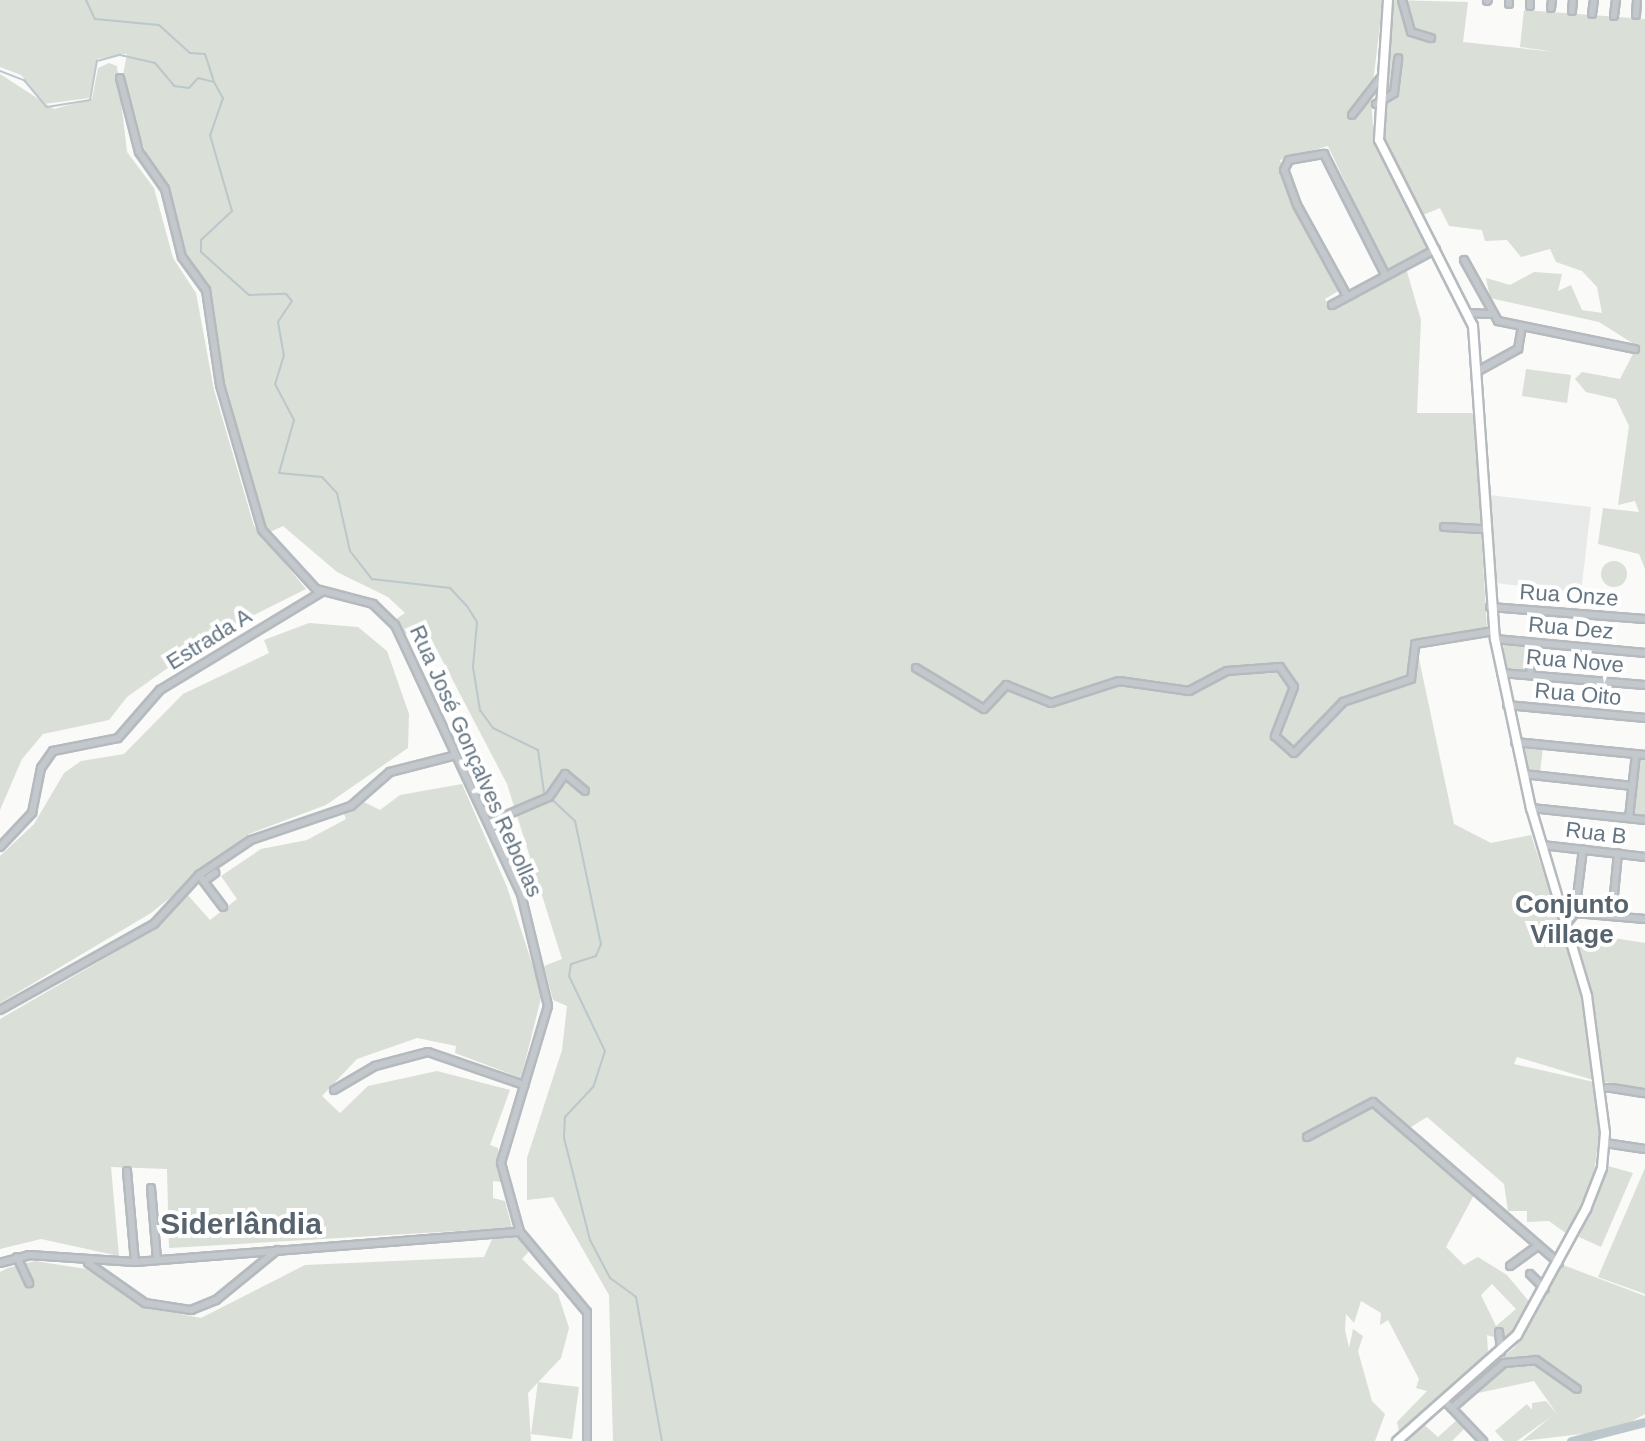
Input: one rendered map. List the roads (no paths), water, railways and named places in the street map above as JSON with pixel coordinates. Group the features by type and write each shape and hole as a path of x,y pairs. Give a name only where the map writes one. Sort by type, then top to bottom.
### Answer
{"main road":[{"path":"1390,1 1376,104 1385,158 1470,313 1478,371 1482,529 1494,635 1531,808 1587,996 1598,1079 1607,1089 1600,1177 1545,1289 1501,1352 1397,1441"}],"street":[{"path":"1402,0 1411,32 1431,38"},
{"path":"1572,11 1573,0"},
{"path":"1592,14 1594,0"},
{"path":"1614,16 1616,0"},
{"path":"1636,15 1637,0"},
{"path":"1376,104 1394,93 1398,58"},
{"path":"120,78 143,161 165,189 179,249 206,290 220,385 234,421 262,530 322,592"},
{"path":"1352,115 1380,79"},
{"path":"1347,296 1284,166 1324,154 1385,274"},
{"path":"1332,305 1436,249"},
{"path":"1464,260 1490,314"},
{"path":"1470,313 1490,314 1522,326 1635,349"},
{"path":"1478,371 1518,349 1522,326"},
{"path":"1444,527 1482,529"},
{"name":"Rua José Gonçalves Rebollas","path":"322,592 368,602 390,619 521,894 549,999 500,1159 520,1232 587,1312 587,1441"},
{"name":"Estrada A","path":"0,847 32,813 41,768 53,751 118,738 155,694 322,592"},
{"name":"Rua Onze","path":"1490,607 1645,619"},
{"name":"Rua Dez","path":"916,668 984,709 1006,685 1051,703 1119,681 1189,691 1227,671 1280,667 1294,687 1275,736 1294,753 1343,702 1411,679 1415,644 1494,635 1532,643 1645,653"},
{"path":"1530,675 1532,643"},
{"name":"Rua Nove","path":"1501,673 1645,685"},
{"name":"Rua Oito","path":"1507,705 1645,718"},
{"path":"1515,742 1645,755"},
{"path":"1629,818 1636,754"},
{"path":"0,1010 154,924 202,878 251,840 351,806 390,772 456,755"},
{"path":"488,823 549,797 565,774 585,791"},
{"path":"1523,774 1632,786"},
{"path":"1531,808 1645,820"},
{"name":"Rua B","path":"1542,845 1645,857"},
{"path":"1567,923 1575,913 1583,849"},
{"path":"1612,916 1618,853"},
{"path":"202,878 215,873"},
{"path":"202,878 223,907"},
{"path":"1561,908 1575,913 1645,919 1645,912"},
{"path":"334,1090 375,1066 428,1052 524,1085"},
{"path":"1607,1089 1645,1093"},
{"path":"1307,1137 1369,1102 1414,1135 1559,1263"},
{"path":"1605,1143 1645,1149"},
{"path":"127,1171 135,1262"},
{"path":"151,1188 157,1260"},
{"path":"0,1263 17,1257 88,1263 135,1262 520,1232"},
{"path":"1510,1266 1538,1246"},
{"path":"88,1263 145,1303 191,1310 216,1300 277,1250"},
{"path":"17,1257 29,1283"},
{"path":"1530,1274 1545,1289"},
{"path":"1499,1332 1501,1352"},
{"path":"1452,1408 1504,1363 1536,1360 1577,1389"},
{"path":"1444,1400 1483,1441 1492,1433"}],"waterway":[{"path":"86,0 95,19 159,25 190,53 205,54 214,81"},
{"path":"0,71 24,80 47,107 90,100 97,61 120,55 155,63 174,86 189,88 198,78 214,82 223,98 210,135 232,211 201,240 201,252 249,295 286,294 292,301 278,322 284,355 275,384 294,420 279,473 322,477 337,493 350,551 372,579 450,588 467,606 477,622 473,667 480,710 493,728 538,750 544,792 575,821 601,944 596,956 571,964 569,976 605,1051 593,1087 565,1117 564,1138 590,1240 610,1278 636,1297 662,1441"},
{"path":"1571,1441 1645,1422"}],"district":[{"name":"Conjunto Village","path":"1572,920"},
{"name":"Siderlândia","path":"241,1224"}]}
